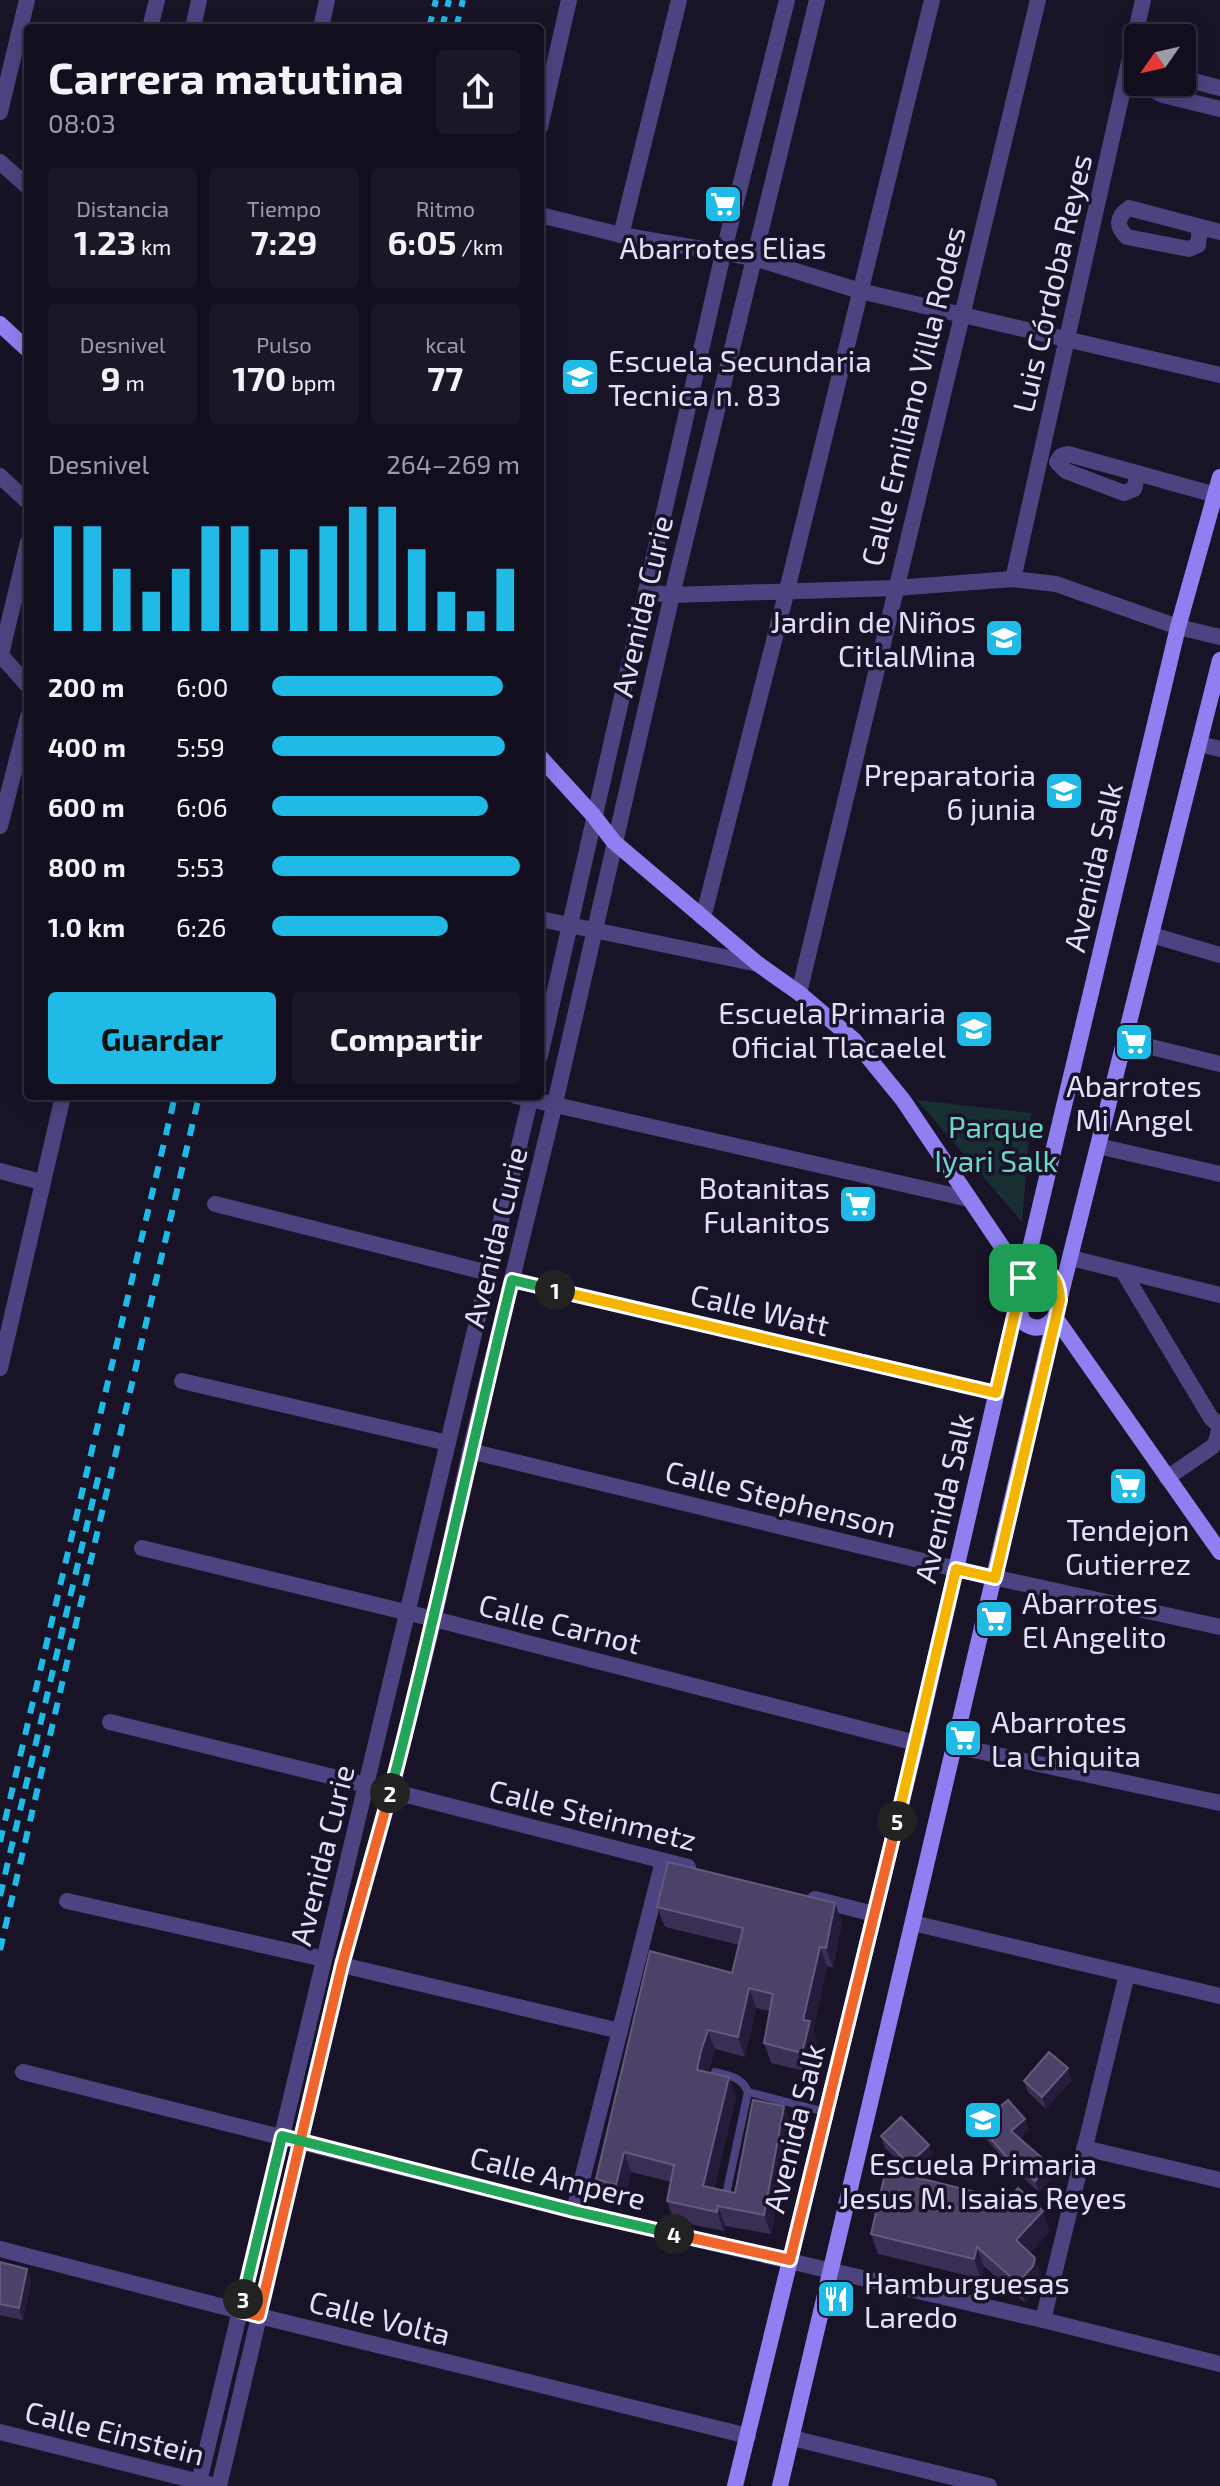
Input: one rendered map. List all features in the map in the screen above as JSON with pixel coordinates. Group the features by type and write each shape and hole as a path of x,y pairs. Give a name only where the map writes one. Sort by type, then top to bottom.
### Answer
{"main road":[{"path":"0,324 24,346"},
{"name":"Avenida Salk","path":"735,2486 916,1743 1178,627 1220,477"},
{"path":"780,2486 1055,1317 1220,660"},
{"path":"544,761 614,842 758,964 799,993 854,1040 903,1100 1023,1278 1035,1272 1047,1272 1057,1280 1060,1300"},
{"path":"1017,1304 1023,1322 1034,1328 1047,1326 1055,1317"},
{"path":"1055,1317 1220,1552"}],"street":[{"path":"0,112 27,0"},
{"path":"151,24 157,0"},
{"path":"194,24 199,0"},
{"path":"322,24 327,0"},
{"path":"544,109 569,0"},
{"path":"621,235 679,0"},
{"name":"Avenida Curie","path":"544,1038 723,254 787,0"},
{"name":"Avenida Curie","path":"218,2486 342,1965 391,1791 434,1619 470,1451 555,1103 672,595 817,0"},
{"path":"703,918 932,0"},
{"name":"Calle Emiliano Villa Rodes","path":"799,993 1038,0"},
{"name":"Luis Córdoba Reyes","path":"1013,579 1143,0"},
{"path":"1196,82 1220,88"},
{"path":"1167,96 1220,109"},
{"path":"0,162 24,183"},
{"path":"1200,227 1198,245 1189,249 1127,237 1120,230 1119,220 1129,208 1220,232"},
{"path":"544,216 621,235 754,258 860,291 1220,375"},
{"path":"1138,473 1216,495"},
{"path":"0,476 24,498"},
{"path":"24,558 0,656 24,682"},
{"path":"646,592 672,595 895,588 1013,579 1056,584 1178,627 1220,637"},
{"path":"0,826 24,733"},
{"path":"1199,744 1220,749"},
{"path":"544,920 758,964"},
{"path":"1152,935 1220,955"},
{"path":"1123,1040 1220,1064"},
{"path":"0,1368 62,1100"},
{"name":"Avenida Curie","path":"198,2484 489,1273 525,1100"},
{"path":"540,1100 969,1199"},
{"path":"1098,1146 1220,1174"},
{"path":"0,1171 41,1182"},
{"path":"215,1204 489,1273"},
{"path":"1071,1258 1220,1295"},
{"path":"1124,1273 1211,1418 1220,1426 1212,1447 1167,1478"},
{"name":"Calle Watt","path":"512,1280 996,1393"},
{"path":"182,1381 448,1443"},
{"name":"Calle Stephenson","path":"470,1451 956,1569 1220,1627"},
{"name":"Calle Carnot","path":"142,1548 434,1619 916,1743"},
{"path":"110,1722 366,1785"},
{"path":"955,1746 1220,1803"},
{"name":"Calle Steinmetz","path":"391,1791 708,1872"},
{"path":"574,2211 663,1861"},
{"path":"799,1895 874,1914"},
{"path":"67,1901 324,1959"},
{"path":"913,1923 1220,1996"},
{"path":"342,1965 620,2031"},
{"path":"1043,2320 1127,1974"},
{"name":"Calle Ampere","path":"23,2072 574,2211 1220,2364"},
{"path":"1084,2148 1220,2180"},
{"name":"Calle Volta","path":"0,2249 748,2436"},
{"name":"Calle Einstein","path":"0,2432 198,2484 218,2486"},
{"path":"792,2438 989,2486"}],"lane":[{"path":"715,2072 739,2079 745,2083 748,2092 727,2190"},
{"path":"748,2092 826,2112"}],"green space":[{"name":"Parque Iyari Salk","path":"917,1100 1031,1113 1022,1222"}],"building":[{"path":"668,1862 835,1903 826,1948 820,1947 803,2020 810,2021 802,2053 764,2043 773,1994 749,1988 738,2037 708,2030 701,2051 697,2070 729,2077 703,2186 735,2193 753,2100 784,2106 764,2215 718,2206 717,2212 667,2201 674,2165 624,2152 616,2185 596,2179 650,1951 732,1973 743,1928 657,1907"},
{"path":"1049,2052 1068,2068 1042,2097 1024,2081"},
{"path":"1008,2100 1025,2119 1011,2131 1049,2164 1035,2181 1005,2155 979,2125"},
{"path":"901,2117 929,2145 909,2164 881,2136"},
{"path":"886,2170 1008,2200 1018,2188 1043,2211 1016,2240 1035,2258 1033,2266 1018,2283 977,2247 974,2259 871,2234"},
{"path":"0,2262 27,2269 19,2308 0,2304"}],"railway":[{"path":"430,24 436,0"},
{"path":"443,24 449,0"},
{"path":"457,24 463,0"},
{"path":"0,1842 174,1100"},
{"path":"0,1950 198,1100"},
{"path":"0,1896 99,1474"}],"place":[{"name":"Abarrotes Elias","path":"723,204"},
{"name":"Escuela Secundaria Tecnica n. 83","path":"580,377"},
{"name":"Jardin de Niños CitlalMina","path":"1004,638"},
{"name":"Preparatoria 6 junia","path":"1064,791"},
{"name":"Escuela Primaria Oficial Tlacaelel","path":"974,1029"},
{"name":"Abarrotes Mi Angel","path":"1134,1042"},
{"name":"Botanitas Fulanitos","path":"858,1204"},
{"name":"Tendejon Gutierrez","path":"1128,1486"},
{"name":"Abarrotes El Angelito","path":"994,1619"},
{"name":"Abarrotes La Chiquita","path":"963,1738"},
{"name":"Escuela Primaria Jesus M. Isaias Reyes","path":"983,2120"},
{"name":"Hamburguesas Laredo","path":"836,2299"}],"route":[{"path":"1023,1278 996,1393 512,1280 470,1451 434,1619 391,1791 342,1965 300,2140 259,2316 240,2311 282,2136 300,2140 574,2211 790,2260 956,1569 995,1578 1060,1300 1057,1280 1047,1272 1035,1272 1023,1278"}]}
